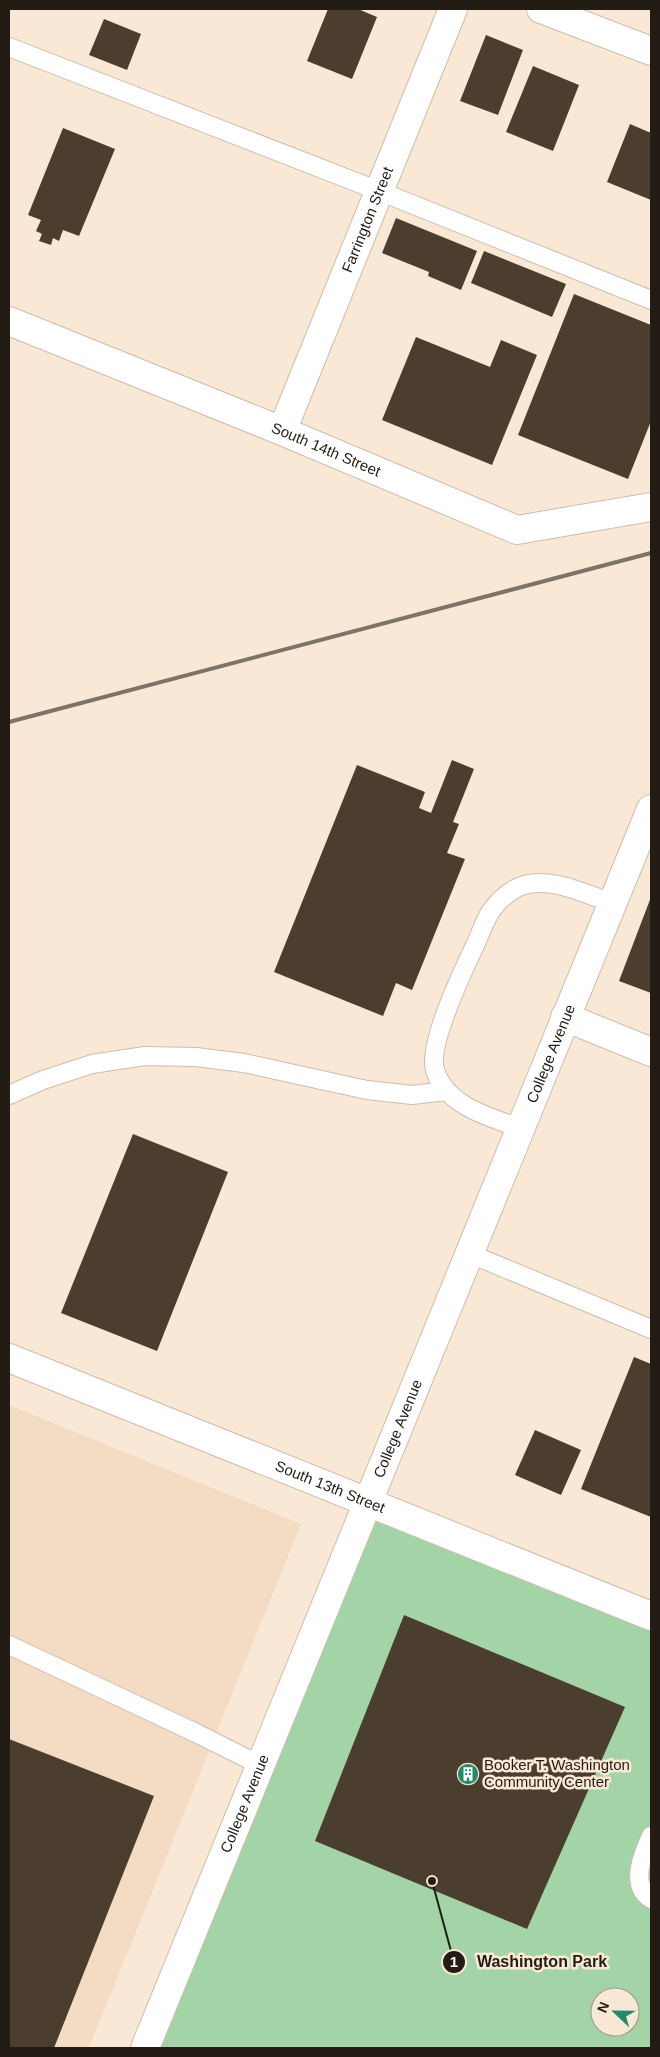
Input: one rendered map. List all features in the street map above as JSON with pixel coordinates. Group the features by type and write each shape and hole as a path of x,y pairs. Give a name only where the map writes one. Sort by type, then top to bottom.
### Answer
{"street":[{"name":"Farrington Street","path":"282,431 453,9"},
{"path":"542,9 651,52"},
{"name":"South 14th Street","path":"9,321 282,431 517,530 651,507"},
{"name":"College Avenue","path":"145,2048 468,1253 651,809"},
{"path":"565,1017 651,1052"},
{"name":"South 13th Street","path":"9,1358 651,1616"}],"lane":[{"path":"9,47 379,190 651,300"},
{"path":"520,1128 471,1110 447,1091 435,1069 435,1050 447,1007 492,908 507,893 525,885 549,882 612,903"},
{"path":"9,1095 43,1080 92,1064 145,1056 196,1057 244,1063 367,1090 412,1095 447,1091"},
{"path":"468,1253 651,1328"},
{"path":"9,1645 260,1765"},
{"path":"651,1836 640,1863 640,1887 646,1896 651,1899"}],"shaded area":[{"path":"9,1405 301,1524 89,2048 9,2048"}],"green space":[{"path":"367,1502 651,1617 651,2048 145,2048"}],"building":[{"path":"328,9 358,9 377,17 352,79 307,61"},
{"path":"104,19 141,34 127,70 89,55"},
{"path":"486,35 523,50 498,115 460,101"},
{"path":"533,66 579,85 553,151 506,132"},
{"path":"630,124 651,133 651,200 607,182"},
{"path":"63,128 115,149 79,236 63,230 59,241 53,238 51,245 39,241 42,234 36,231 41,220 28,215"},
{"path":"396,218 477,251 461,290 428,276 429,272 382,253"},
{"path":"484,251 566,284 552,317 471,283"},
{"path":"574,294 651,325 651,421 628,479 518,435"},
{"path":"416,337 490,367 501,340 537,355 492,465 382,420"},
{"path":"452,760 474,769 453,822 459,824 447,853 465,859 412,990 396,983 383,1016 274,972 357,765 425,792 419,808 431,813"},
{"path":"651,897 651,993 619,981"},
{"path":"133,1134 228,1172 157,1351 61,1313"},
{"path":"634,1357 651,1364 651,1517 581,1489"},
{"path":"535,1430 581,1450 561,1495 515,1475"},
{"name":"Booker T. Washington Community Center","path":"404,1615 625,1707 527,1929 315,1841"},
{"path":"9,1739 154,1796 54,2048 9,2048"}],"railway":[{"path":"9,722 651,553"}],"place":[{"name":"Booker T. Washington Community Center","path":"468,1774"},
{"name":"Washington Park","path":"432,1881"}]}
